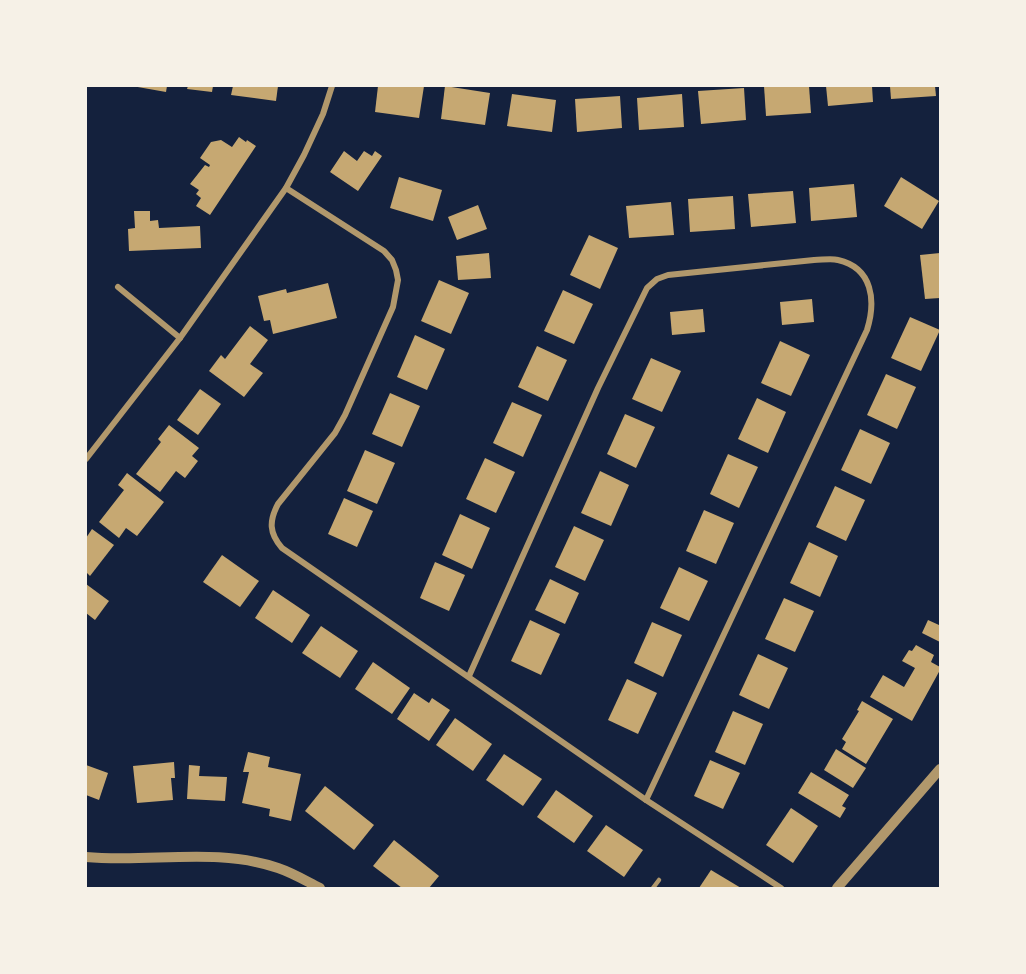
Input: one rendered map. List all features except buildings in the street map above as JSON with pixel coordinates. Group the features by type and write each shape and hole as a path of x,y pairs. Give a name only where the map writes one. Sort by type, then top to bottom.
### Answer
{"street":[{"path":"86,459 180,338 286,188 304,155 332,86"},
{"path":"286,188 384,251 392,260 398,280 393,307 345,415 335,433 278,504 272,516 271,528 274,539 282,548 469,675 646,800 781,888"},
{"path":"469,675 598,388 647,288 657,279 668,275 814,260 837,259 850,264 867,280 871,290 873,303 867,330 646,800"},
{"path":"118,287 180,338"},
{"path":"837,888 940,770"},
{"path":"86,857 235,859 278,868 320,888"}],"lane":[{"path":"653,888 658,880"}]}
